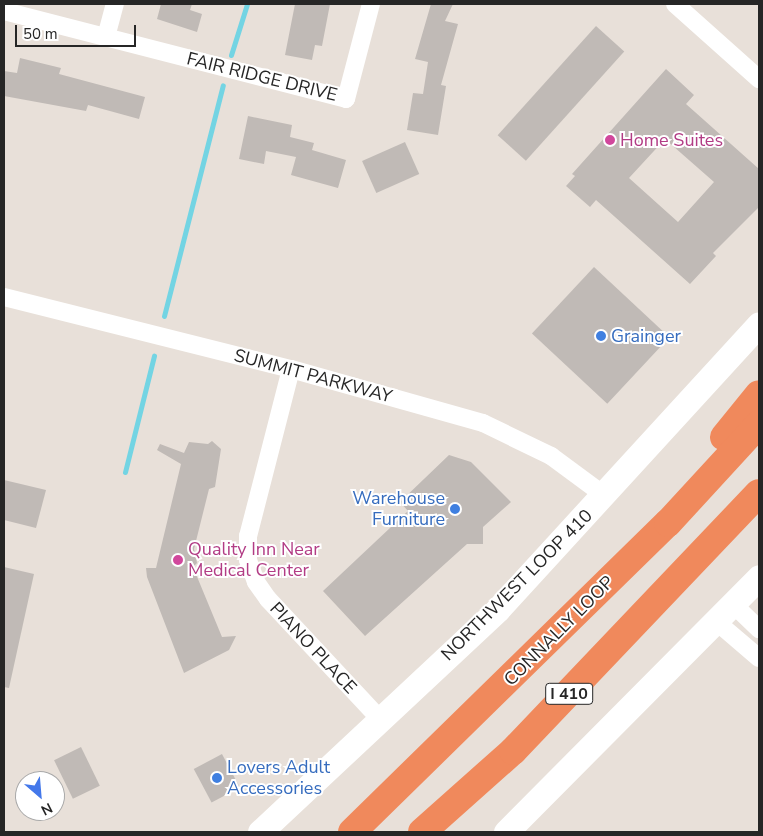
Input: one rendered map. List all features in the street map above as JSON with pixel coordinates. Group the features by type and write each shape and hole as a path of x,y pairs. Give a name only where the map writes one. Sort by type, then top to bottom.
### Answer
{"highway":[{"path":"592,598 759,394"},
{"name":"CONNALLY LOOP","path":"352,832 592,598 759,424"},
{"name":"I 410","path":"422,832 512,751 759,493"}],"main road":[{"name":"NORTHWEST LOOP 410","path":"260,832 492,615 605,496 759,324"},
{"path":"506,832 726,614 759,577"}],"street":[{"path":"106,37 115,4"},
{"name":"FAIR RIDGE DRIVE","path":"4,11 346,98 371,4"},
{"path":"675,4 759,79"},
{"name":"SUMMIT PARKWAY","path":"4,297 291,369 483,423 551,456 605,496"},
{"name":"PIANO PLACE","path":"291,369 248,536 248,560 256,582 268,599 380,719"},
{"path":"726,614 759,629"},
{"path":"726,614 759,658"}],"building":[{"path":"161,4 192,4 190,10 202,14 197,32 157,19"},
{"path":"295,4 330,4 322,46 315,45 312,60 285,55"},
{"path":"431,4 453,4 445,21 458,24 441,85 446,86 438,135 407,130 413,93 423,94 428,62 415,59"},
{"path":"596,26 624,51 526,161 498,135"},
{"path":"20,58 61,68 59,74 145,97 139,119 88,105 86,111 4,96 4,71 17,73"},
{"path":"666,69 694,95 686,104 759,169 759,207 713,253 716,256 690,284 596,200 590,207 566,186 575,176 572,174","holes":["665,139 714,182 678,222 629,178"]},
{"path":"248,116 292,125 290,137 314,143 312,150 346,160 338,188 291,175 296,157 266,151 264,164 239,159"},
{"path":"405,142 419,174 376,193 362,161"},
{"name":"Grainger","path":"594,267 669,337 607,404 532,334"},
{"name":"Quality Inn Near Medical Center","path":"212,441 221,449 215,487 209,489 194,549 197,563 193,567 222,637 236,636 229,650 184,673 147,577 146,568 156,568 181,464 157,450 160,444 184,453 189,442 208,444"},
{"path":"449,455 471,462 511,502 483,527 483,544 467,544 365,636 323,591 408,511 400,502"},
{"path":"4,480 46,490 36,528 4,520"},
{"path":"4,567 34,574 9,688 4,687"},
{"path":"81,747 100,786 73,799 65,783 65,771 59,771 54,760"},
{"name":"Lovers Adult Accessories","path":"222,754 240,788 212,803 194,769"}],"waterway":[{"path":"231,55 247,4"},
{"path":"164,316 223,85"},
{"path":"125,472 154,356"}],"place":[{"name":"Home Suites","path":"610,140"},
{"name":"Grainger","path":"601,336"},
{"name":"Warehouse Furniture","path":"455,509"},
{"name":"Quality Inn Near Medical Center","path":"178,560"},
{"name":"Lovers Adult Accessories","path":"217,778"}]}
